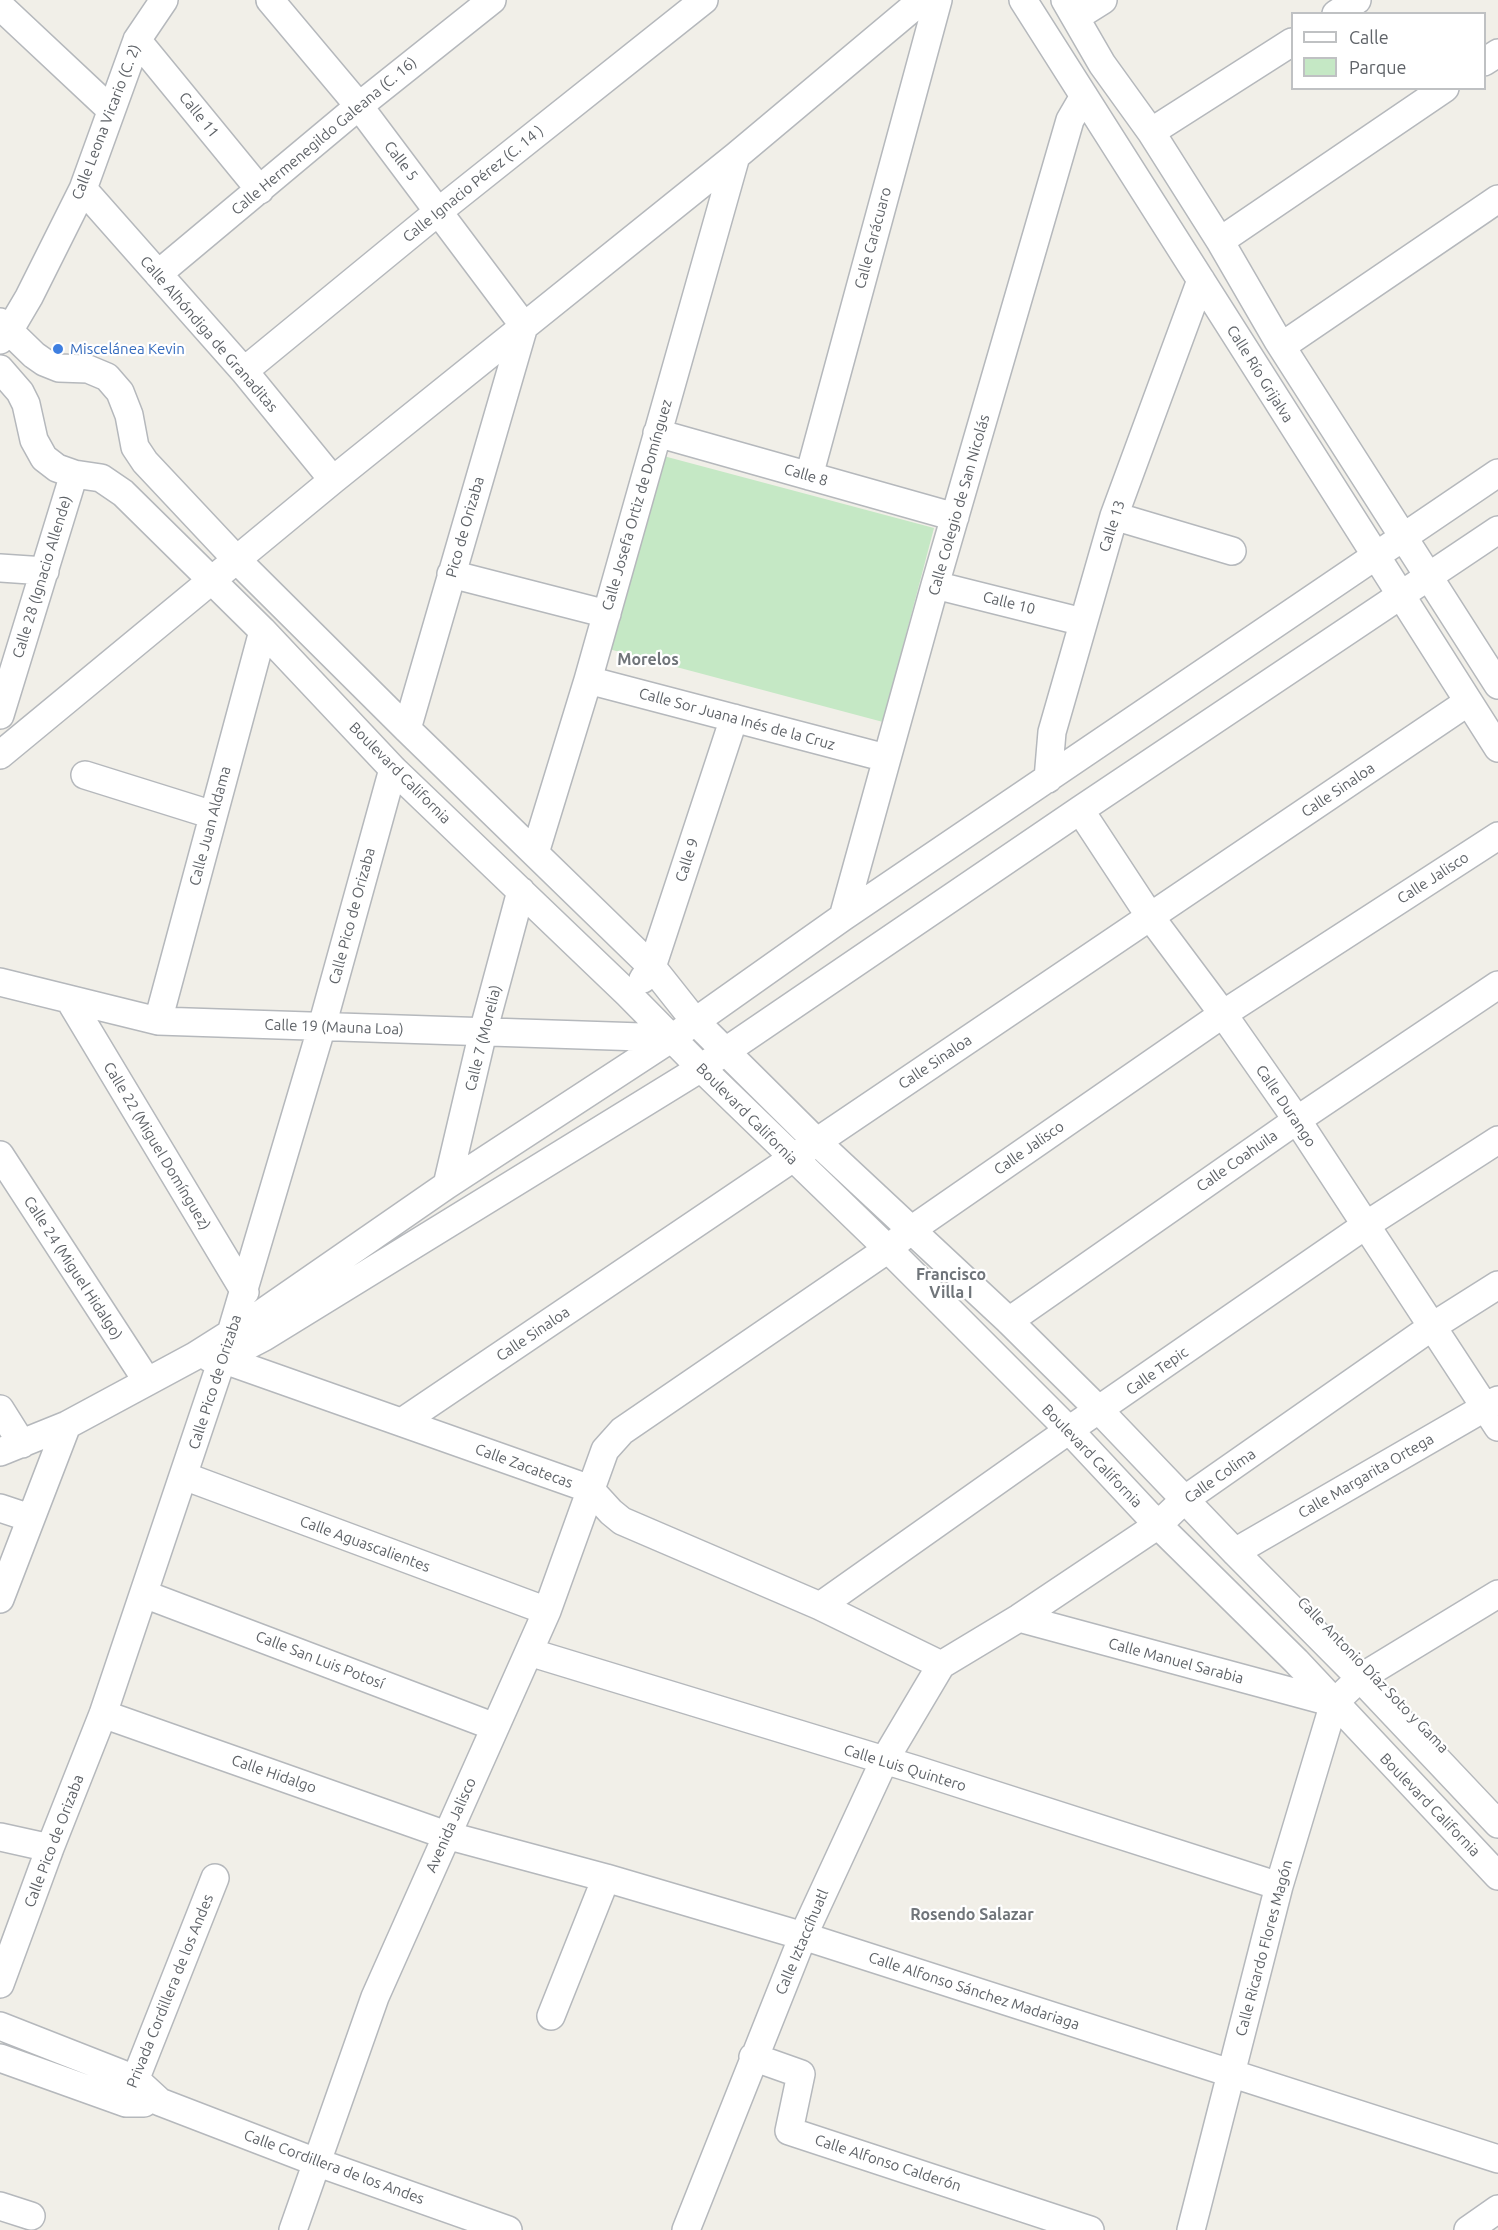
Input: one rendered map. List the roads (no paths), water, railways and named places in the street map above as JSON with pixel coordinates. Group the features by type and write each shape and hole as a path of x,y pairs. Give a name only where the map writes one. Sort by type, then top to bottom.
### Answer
{"street":[{"name":"Calle Leona Vicario (C. 2)","path":"3,331 83,189 137,40 164,0"},
{"name":"Calle 5","path":"270,0 359,106 525,326"},
{"name":"Calle Hermenegildo Galeana (C. 16)","path":"158,274 359,106 492,0"},
{"name":"Calle Ignacio Pérez (C. 14 )","path":"244,371 439,211 704,0"},
{"path":"0,755 333,480 736,156 922,0"},
{"name":"Calle Carácuaro","path":"809,476 938,0"},
{"name":"Calle Río Grijalva","path":"1023,0 1498,748"},
{"path":"1104,0 1075,6 1102,64 1151,132 1220,241 1282,346 1498,685"},
{"path":"1339,12 1357,0"},
{"path":"0,6 111,110"},
{"name":"Calle 11","path":"137,40 260,190"},
{"path":"1151,132 1291,43"},
{"path":"1220,241 1442,90"},
{"name":"Calle Colegio de San Nicolás","path":"843,917 935,585 1070,120 1084,96"},
{"name":"Calle Josefa Ortiz de Domínguez","path":"535,853 588,680 736,156"},
{"name":"Calle Alhóndiga de Granaditas","path":"83,189 244,371 333,480"},
{"path":"1282,346 1498,200"},
{"name":"Calle 13","path":"1048,779 1052,732 1114,516 1201,280"},
{"name":"Pico de Orizaba","path":"406,729 525,326"},
{"name":"Boulevard California","path":"3,331 34,356 59,368 88,369 107,377 120,392 129,415 135,447 145,462 237,559 406,729 652,967 694,1020 817,1142 1009,1322 1100,1411 1185,1500 1241,1548 1494,1807"},
{"path":"26,404 35,384 59,368"},
{"name":"Boulevard California","path":"0,369 20,392 26,404 34,440 44,458 57,468 74,474 101,478 123,493 263,631 393,769 630,996 700,1068 1069,1430 1158,1525 1296,1661 1498,1876"},
{"name":"Calle 8","path":"657,433 956,517"},
{"path":"101,478 121,466 135,447"},
{"path":"0,1409 11,1448 67,1425 195,1356 447,1185 672,1038 694,1020 843,917 1498,473"},
{"name":"Calle 28 (Ignacio Allende)","path":"2,704 74,474"},
{"path":"1114,516 1232,550"},
{"path":"222,1359 264,1337 700,1068 1498,530"},
{"path":"0,568 45,571"},
{"path":"451,574 607,614"},
{"name":"Calle 10","path":"935,585 1083,622"},
{"name":"Calle Juan Aldama","path":"158,1021 263,631"},
{"name":"Calle Sor Juana Inés de la Cruz","path":"588,680 886,758"},
{"name":"Calle Sinaloa","path":"402,1422 1468,702"},
{"name":"Calle 9","path":"630,996 652,967 734,718"},
{"name":"Calle Pico de Orizaba","path":"0,1984 103,1714 231,1333 322,1026 393,769"},
{"path":"85,775 213,815"},
{"name":"Calle Durango","path":"1080,810 1150,916 1223,1014 1297,1120 1433,1326 1494,1412"},
{"name":"Calle Jalisco","path":"590,1489 605,1450 622,1431 888,1250 911,1230 1223,1014 1498,836"},
{"name":"Calle 7 (Morelia)","path":"447,1185 483,1032 521,891"},
{"name":"Calle 19 (Mauna Loa)","path":"0,982 158,1021 672,1038"},
{"name":"Calle Coahuila","path":"1009,1322 1297,1120 1498,985"},
{"name":"Calle 22 (Miguel Domínguez)","path":"69,999 244,1292"},
{"name":"Calle Tepic","path":"819,1606 1366,1225 1498,1140"},
{"name":"Calle 24 (Miguel Hidalgo)","path":"0,1155 147,1381"},
{"name":"Calle Colima","path":"941,1665 1019,1618 1158,1525 1185,1500 1433,1326 1498,1285"},
{"name":"Calle Zacatecas","path":"195,1356 222,1359 590,1489 622,1521 819,1606 941,1665"},
{"name":"Calle Margarita Ortega","path":"1241,1548 1494,1412"},
{"path":"0,1599 67,1425"},
{"name":"Calle Aguascalientes","path":"184,1476 547,1611"},
{"name":"Avenida Jalisco","path":"293,2230 375,1997 547,1611 590,1489"},
{"path":"0,1508 30,1518"},
{"name":"Calle San Luis Potosí","path":"144,1594 495,1727"},
{"name":"Calle Ricardo Flores Magón","path":"1191,2230 1280,1886 1334,1703 1365,1675 1498,1594"},
{"name":"Calle Manuel Sarabia","path":"1019,1618 1334,1703"},
{"name":"Calle Luis Quintero","path":"529,1652 1280,1886"},
{"name":"Calle Iztaccíhuatl","path":"686,2230 803,1936 884,1761 941,1665"},
{"name":"Calle Hidalgo","path":"103,1714 446,1835"},
{"name":"Calle Alfonso Sánchez Madariaga","path":"446,1835 606,1878 803,1936 1498,2159"},
{"path":"0,1837 50,1848"},
{"name":"Privada Cordillera de los Andes","path":"130,2091 215,1878"},
{"path":"551,2016 606,1878"},
{"name":"Calle Cordillera de los Andes","path":"0,2026 130,2091"},
{"name":"Calle Alfonso Calderón","path":"753,2057 801,2074 789,2131 1090,2230"},
{"name":"Calle Cordillera de los Andes","path":"0,2058 130,2091 316,2162 508,2230"},
{"path":"0,2206 31,2216"},
{"path":"1468,2230 1498,2209"}],"place":[{"name":"Miscelánea Kevin","path":"58,349"}],"district":[{"name":"Morelos","path":"648,660"},
{"name":"Francisco Villa I","path":"951,1284"},
{"name":"Rosendo Salazar","path":"972,1915"}]}
